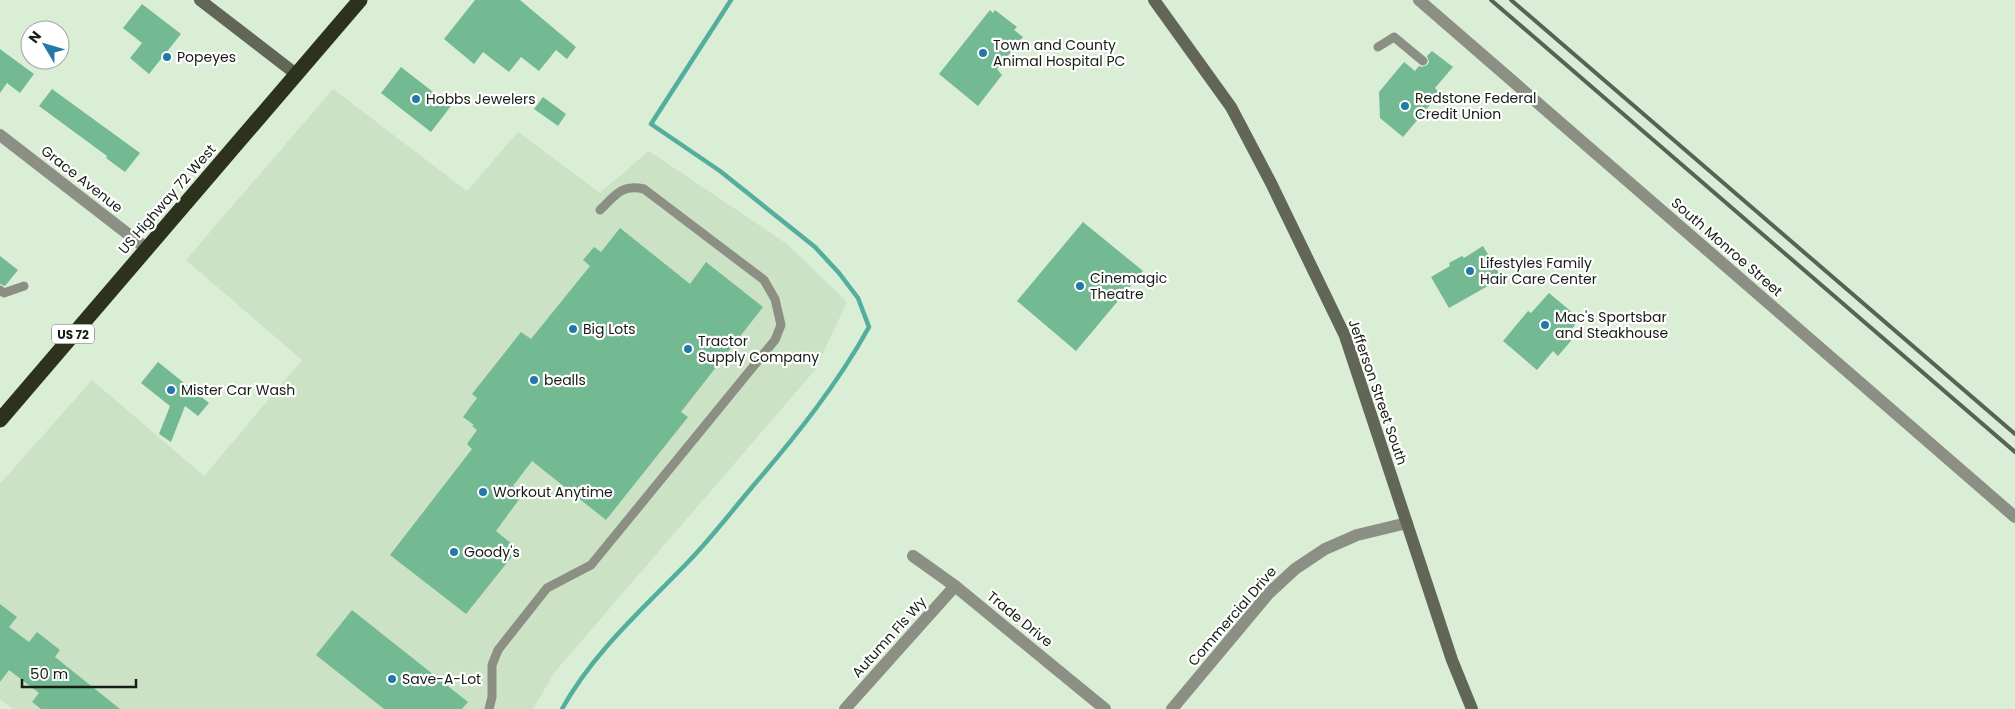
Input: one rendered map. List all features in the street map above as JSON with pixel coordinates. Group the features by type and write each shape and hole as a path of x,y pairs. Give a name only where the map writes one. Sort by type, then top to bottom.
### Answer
{"highway":[{"name":"US Highway 72 West","path":"0,420 360,0"}],"street":[{"path":"200,0 296,74"},
{"name":"Jefferson Street South","path":"1154,0 1231,107 1272,183 1345,336 1452,660 1472,709"},
{"name":"South Monroe Street","path":"1419,0 2015,517"},
{"name":"Grace Avenue","path":"0,135 146,248"},
{"name":"Commercial Drive","path":"1172,709 1269,593 1295,568 1325,549 1357,535 1407,523"},
{"name":"Trade Drive","path":"913,556 955,586 1105,709"},
{"name":"Autumn Fls Wy","path":"845,709 955,586"}],"lane":[{"path":"1378,47 1394,37 1423,61"},
{"path":"489,709 492,698 492,665 498,650 547,588 591,565 775,340 780,325 775,299 764,280 644,189 632,186 620,192 600,210"},
{"path":"0,290 4,293 24,286"}],"shaded area":[{"path":"333,89 467,191 518,132 600,193 649,151 787,244 847,302 815,370 554,673 533,709 13,709 0,699 0,484 92,380 204,476 302,360 186,260"}],"building":[{"path":"475,0 520,0 576,47 567,59 556,50 539,71 521,57 509,72 483,52 474,64 444,39"},
{"path":"142,4 181,34 149,74 130,58 142,43 123,28"},
{"name":"Town and County Animal Hospital PC","path":"990,10 993,13 995,10 1017,27 1014,30 1023,37 997,69 1002,75 978,106 939,74"},
{"path":"0,49 20,64 20,70 29,70 34,74 20,93 7,83 0,93"},
{"name":"Redstone Federal Credit Union","path":"1432,51 1453,67 1435,88 1440,93 1403,137 1380,118 1379,92 1404,62 1415,71 1419,66 1427,65 1429,62 1427,56"},
{"name":"Hobbs Jewelers","path":"401,67 451,106 431,132 381,93"},
{"path":"52,89 140,153 125,172 106,158 107,156 39,106"},
{"path":"543,97 566,114 558,126 534,109"},
{"name":"Cinemagic Theatre","path":"1083,222 1143,271 1076,351 1017,301"},
{"path":"620,228 690,284 706,262 763,307 681,412 688,417 606,520 532,461 513,486 523,494 496,531 518,549 466,614 390,555 472,449 467,444 477,430 472,426 474,425 463,417 477,398 472,394 521,332 531,339 590,266 583,260 594,247 601,252"},
{"name":"Lifestyles Family Hair Care Center","path":"1483,246 1502,278 1449,308 1431,277 1450,266 1449,263 1462,256 1464,258"},
{"path":"0,256 18,270 5,286 0,284"},
{"name":"Mac's Sportsbar and Steakhouse","path":"1549,293 1580,319 1569,332 1575,336 1558,356 1553,351 1537,370 1503,341 1528,311 1531,313"},
{"name":"Mister Car Wash","path":"158,362 209,403 198,416 185,406 171,442 159,434 170,406 141,383"},
{"path":"0,604 17,617 9,627 29,642 37,632 60,650 55,657 120,709 41,709 32,702 39,693 9,670 0,682"},
{"name":"Save-A-Lot","path":"352,610 468,702 462,709 384,709 316,655"}],"waterway":[{"path":"562,709 604,649 697,552 785,448 830,390 869,327 858,298 839,273 815,247 720,171 651,124 731,0"}],"railway":[{"path":"1491,0 2015,452"},
{"path":"1511,0 2015,434"}],"place":[{"name":"Town and County Animal Hospital PC","path":"983,53"},
{"name":"Popeyes","path":"167,57"},
{"name":"Hobbs Jewelers","path":"416,99"},
{"name":"Redstone Federal Credit Union","path":"1405,106"},
{"name":"Lifestyles Family Hair Care Center","path":"1470,271"},
{"name":"Cinemagic Theatre","path":"1080,286"},
{"name":"Mac's Sportsbar and Steakhouse","path":"1545,325"},
{"name":"Big Lots","path":"573,329"},
{"name":"Tractor Supply Company","path":"688,349"},
{"name":"bealls","path":"534,380"},
{"name":"Mister Car Wash","path":"171,390"},
{"name":"Workout Anytime","path":"483,492"},
{"name":"Goody's","path":"454,552"},
{"name":"Save-A-Lot","path":"392,679"}]}
